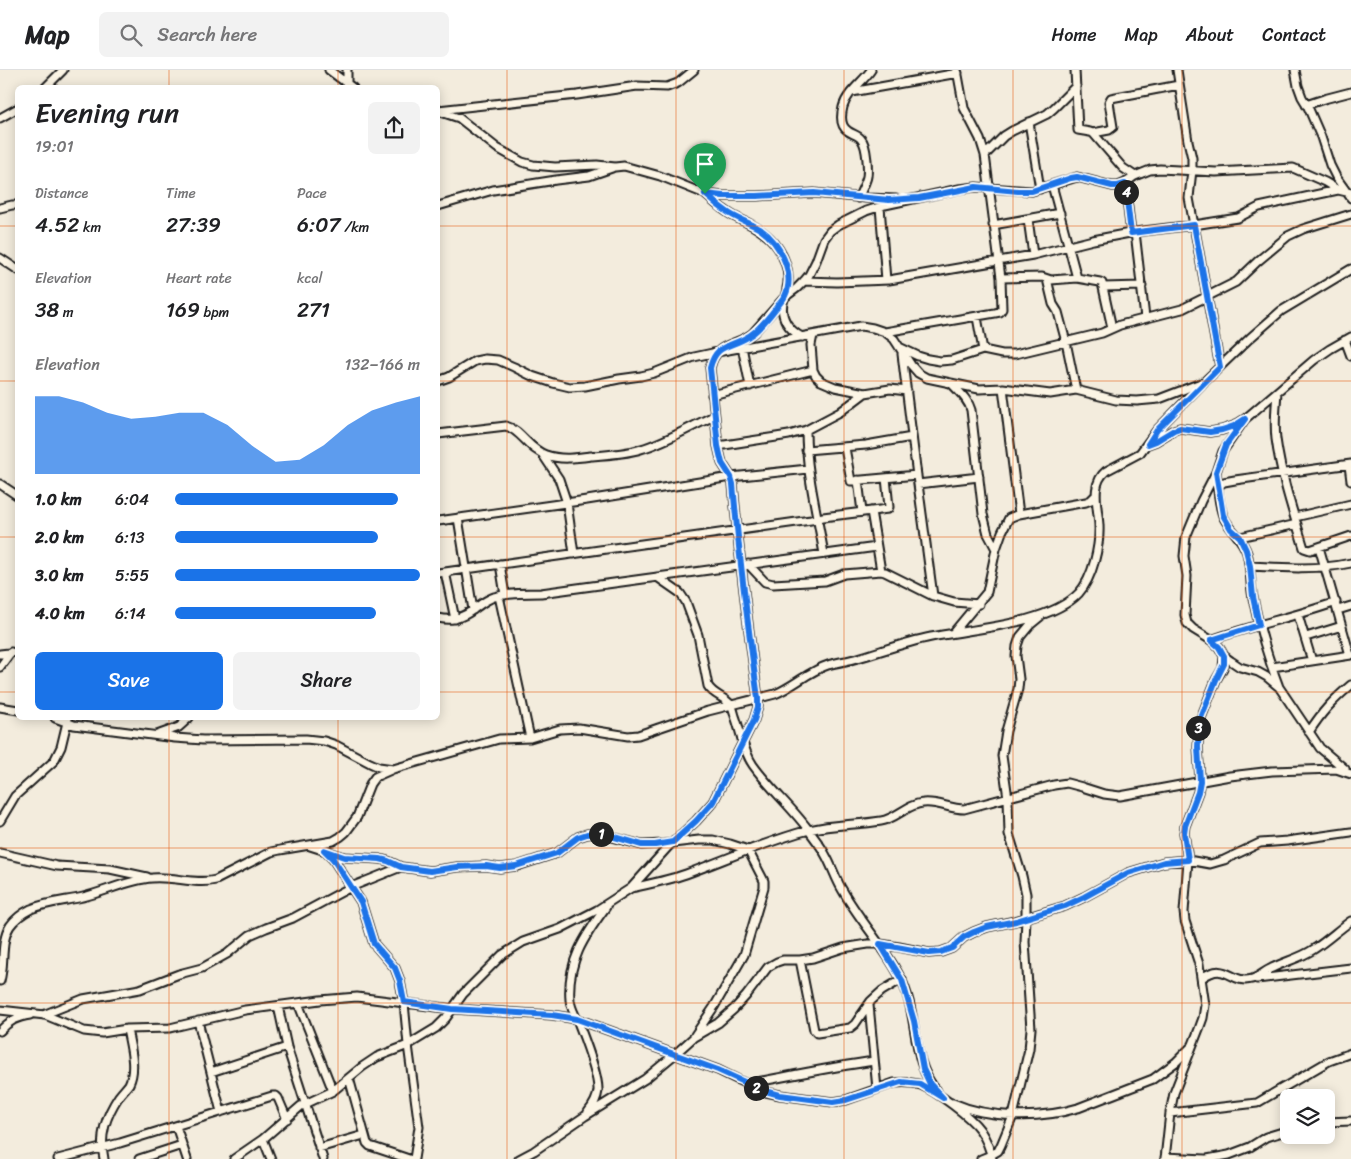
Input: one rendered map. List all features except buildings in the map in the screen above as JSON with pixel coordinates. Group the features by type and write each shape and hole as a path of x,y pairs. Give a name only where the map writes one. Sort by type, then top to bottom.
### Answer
{"street":[{"path":"48,85 63,70"},
{"path":"329,70 348,85"},
{"path":"347,70 349,85"},
{"path":"440,111 637,86 667,87 678,83 694,70"},
{"path":"858,198 868,171 864,145 861,138 844,128 842,120 843,107 845,100 871,70"},
{"path":"1177,70 1192,158 1189,198 1220,367"},
{"path":"1295,70 1298,86 1336,177 1350,194"},
{"path":"1077,71 1077,128 1080,131 1093,133 1109,130 1113,127 1109,102 1111,98 1179,85"},
{"path":"852,92 958,72 964,108 980,139 984,155 1001,278 1002,309 1000,312 885,332"},
{"path":"984,155 1008,133 1054,108 1076,86"},
{"path":"1306,105 1351,92"},
{"path":"0,118 15,110"},
{"path":"440,112 459,118 497,148 522,162 533,165 555,167 624,166 652,174 705,194 723,196 814,193 889,200 919,198"},
{"path":"1029,122 1040,189"},
{"path":"1093,133 1123,168 1135,176"},
{"path":"440,205 486,192 589,176 615,167"},
{"path":"234,1159 263,1139 306,1104 332,1091 377,1056 408,1045 436,1028 463,994 502,955 523,942 560,929 598,910 631,888 713,802 754,720 758,707 758,698 748,628 744,565 737,530 733,484 722,463 718,446 710,368 712,359 718,352 725,346 749,337 754,333 785,297 804,281 809,275 824,239 830,231 848,219 880,207 959,189 988,187 1026,191 1040,189 1077,177 1118,186 1125,184 1135,176 1155,170 1216,172 1293,168 1350,194"},
{"path":"1125,184 1142,286 1145,318"},
{"path":"1052,185 1077,278"},
{"path":"804,281 886,280 998,261 1133,232 1238,218 1258,207 1338,190"},
{"path":"705,194 726,211 761,230 772,239 780,250 786,263 788,281 783,314 786,323 795,333 802,337"},
{"path":"0,208 15,205"},
{"path":"880,207 886,280"},
{"path":"993,225 1060,213"},
{"path":"901,349 928,360 940,361 952,360 983,350 1002,354 1015,354 1102,333 1145,318 1182,309 1236,282 1288,236 1303,229 1351,214"},
{"path":"1028,219 1033,255"},
{"path":"0,258 15,268"},
{"path":"981,1159 992,1157 998,1151 1013,1116 1029,1049 1031,1029 1025,952 1026,894 1009,834 1008,798 1002,756 1006,731 1018,690 1019,679 1016,656 1020,637 1030,625 1044,614 1071,599 1083,588 1088,579 1097,550 1099,526 1096,495 1098,480 1101,475 1140,453 1157,430 1204,382 1281,311 1351,269"},
{"path":"1001,278 1077,278 1100,282 1103,287 1112,328"},
{"path":"1047,279 1052,304 1058,312 1066,342 1076,390"},
{"path":"1103,287 1142,286"},
{"path":"977,316 983,350"},
{"path":"440,380 475,362 485,359 498,360 532,376 553,383 585,386 641,376 665,369 694,357 861,326 885,332 894,339 918,373 927,378 979,389 1002,388 1050,394 1076,390 1116,400 1137,401 1159,398 1204,382"},
{"path":"813,335 811,344 813,370 821,381 835,387 865,393 890,389 906,391"},
{"path":"1148,444 1180,428 1210,432 1228,428 1245,419 1314,360 1348,338 1351,356"},
{"path":"742,347 750,386"},
{"path":"901,349 933,596"},
{"path":"712,394 813,370"},
{"path":"951,383 965,398 971,410 983,514 985,525 996,549"},
{"path":"1002,388 1019,514"},
{"path":"1277,392 1275,411 1276,438 1287,493 1304,548 1310,550 1351,536"},
{"path":"718,446 789,435 806,430 840,412 865,393"},
{"path":"440,434 506,426 513,429 537,452 560,458 576,457 640,450 714,416"},
{"path":"631,888 684,875 748,850 810,830 882,821 920,803 929,802 964,810 1067,783 1104,794 1120,796 1230,776 1272,771 1336,769 1351,774 1339,766 1320,748 1279,687 1268,677 1240,667 1224,656 1219,647 1187,623 1185,615 1187,576 1184,556 1186,537 1216,472 1226,445 1245,419"},
{"path":"806,430 808,469 824,554"},
{"path":"806,450 845,448 912,436"},
{"path":"845,448 850,480 916,475"},
{"path":"543,454 559,479 568,503 574,554"},
{"path":"1218,486 1224,482 1235,480 1350,464 1351,480"},
{"path":"440,521 568,503 731,477 808,469"},
{"path":"1216,472 1223,515 1231,529 1240,537 1246,550 1259,625 1279,687"},
{"path":"918,484 979,477"},
{"path":"455,619 441,573 811,520 823,516 889,508 886,478"},
{"path":"858,480 862,512"},
{"path":"0,484 15,494"},
{"path":"953,633 979,604 987,592 996,549 1005,524 1012,516 1086,502 1096,495"},
{"path":"1240,537 1351,504"},
{"path":"872,511 881,571"},
{"path":"458,518 473,610"},
{"path":"440,618 455,619 487,600 502,596 541,593 877,547"},
{"path":"1272,667 1351,655 1319,547"},
{"path":"1250,566 1273,568 1325,567 1351,563"},
{"path":"500,564 502,596 530,738"},
{"path":"744,565 765,582 773,584 825,581 844,574 881,571 933,596 954,602 979,604"},
{"path":"657,577 680,592 686,602 698,635 708,686 710,690 731,705 746,754 754,766 810,830 824,852 842,890 859,917 880,944 902,980 914,1021 923,1069 930,1084 943,1098 967,1116 979,1128 992,1157"},
{"path":"1211,640 1298,615 1336,606 1351,606"},
{"path":"0,853 57,866 110,868 150,878 209,882 272,852 333,841 346,832 357,817 370,784 375,777 393,769 499,739 530,738 560,729 569,728 628,736 638,734 708,711 786,690 826,665 858,658 897,645 1001,625 1044,614"},
{"path":"1298,615 1312,661"},
{"path":"1306,637 1342,626"},
{"path":"0,654 14,652"},
{"path":"0,667 14,652"},
{"path":"1224,656 1223,668 1216,680 1199,723 1200,781 1184,833 1188,860 1185,921 1199,964 1205,1005 1203,1018 1174,1093 1165,1158 1206,1159 1229,1154 1250,1147 1266,1137 1280,1133"},
{"path":"1309,732 1324,710 1351,686"},
{"path":"0,707 15,710"},
{"path":"0,821 16,796 54,761 61,747 68,720 74,725 100,729 202,740 306,739 324,741 336,745 379,767 393,769"},
{"path":"155,736 179,727 187,720"},
{"path":"694,1036 718,1023 734,1010 768,967 776,962 800,960 820,956 843,948 868,944 880,944 929,953 941,952 952,948 964,937 974,932 1065,906 1128,873 1164,862 1188,860 1210,864 1224,860 1260,842 1288,841 1351,832"},
{"path":"307,845 344,857 380,859 401,867 430,871 457,867 486,866 500,868 516,866 557,853 578,837 597,833 642,845 713,840 748,850 764,881 764,887 747,949 714,1007 694,1036 644,1079 519,1159"},
{"path":"324,850 333,859 361,902 374,944 395,968 400,981 418,1127 414,1159"},
{"path":"0,1031 13,1019 31,1015 44,1015 83,999 140,989 179,974 202,968 227,954 250,936 293,918 351,887 401,867"},
{"path":"0,982 6,933 16,919 23,914 38,906 84,897 150,878"},
{"path":"585,1116 593,1106 598,1091 586,1042 570,1002 572,969 575,956 589,931 609,903"},
{"path":"1255,979 1269,969 1315,949 1351,921"},
{"path":"800,960 815,1032 819,1033 850,1028 882,991 902,980"},
{"path":"1202,978 1211,972 1218,971 1227,973 1240,980 1351,968"},
{"path":"0,1010 44,1015 93,1033 128,1029 170,1028 245,1010 357,997 452,1009 552,1015 577,1019 718,1070 746,1084 780,1095 833,1102 846,1100 901,1082 909,1082 920,1084 959,1106 992,1114 1013,1116 1066,1112 1130,1088 1152,1079 1176,1062 1192,1046"},
{"path":"298,1003 332,1091"},
{"path":"868,1005 876,1090"},
{"path":"278,1006 287,1047 323,1159"},
{"path":"198,1021 221,1112"},
{"path":"104,1159 102,1148 103,1131 107,1118 129,1083 132,1072 128,1029"},
{"path":"211,1072 287,1047"},
{"path":"1170,1113 1257,1103 1329,1061 1351,1053"},
{"path":"746,1084 874,1061"},
{"path":"348,1078 367,1143 370,1146 409,1159"},
{"path":"58,1159 102,1148 272,1096 278,1098 287,1119"},
{"path":"1335,1122 1351,1121"},
{"path":"176,1126 187,1159"},
{"path":"320,1148 364,1134"},
{"path":"263,1139 271,1159"},
{"path":"139,1159 182,1146"}],"route":[{"path":"1077,177 1112,186 1125,184 1131,233 1194,225 1220,367 1157,430 1148,444 1180,428 1210,432 1234,426 1245,419 1226,445 1216,472 1223,515 1231,529 1240,537 1246,550 1259,625 1211,640 1219,647 1224,656 1224,664 1199,723 1200,781 1184,833 1188,860 1164,862 1128,873 1065,906 1016,921 987,927 964,937 952,948 941,952 929,953 880,944 902,980 907,994 923,1069 930,1084 943,1098 920,1084 909,1082 901,1082 846,1100 833,1102 780,1095 746,1084 718,1070 577,1019 552,1015 452,1009 404,1002 400,981 395,968 374,944 361,902 333,859 324,850 344,857 380,859 401,867 430,871 457,867 492,866 500,868 516,866 557,853 578,837 587,834 608,835 642,845 673,842 713,802 754,720 758,707 758,698 748,628 733,484 720,459 710,368 712,359 718,352 725,346 749,337 754,333 785,297 788,272 780,250 772,239 761,230 726,211 705,194 757,196 814,193 889,200 919,198 976,187 1032,191 1077,177"}]}
